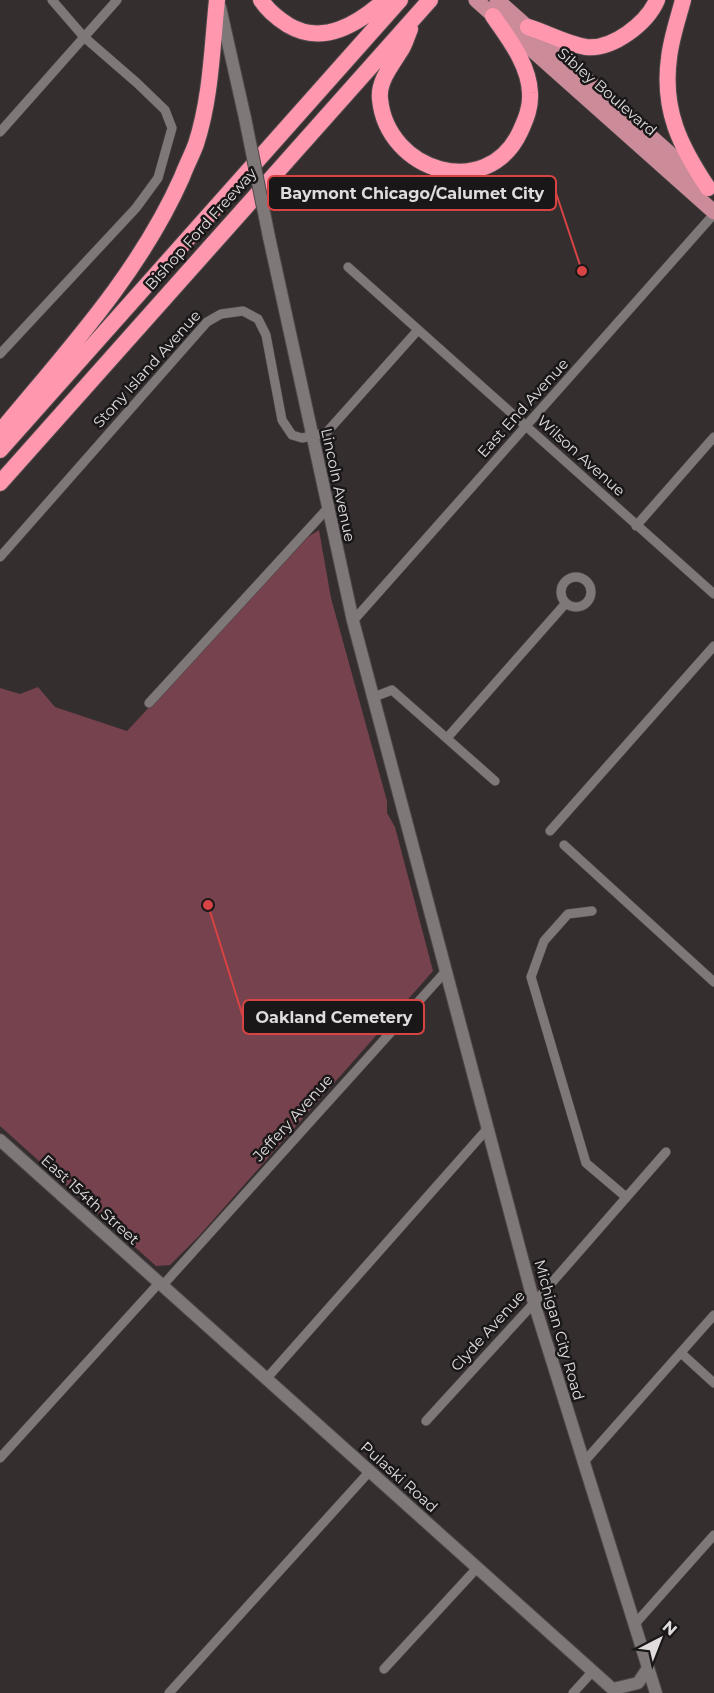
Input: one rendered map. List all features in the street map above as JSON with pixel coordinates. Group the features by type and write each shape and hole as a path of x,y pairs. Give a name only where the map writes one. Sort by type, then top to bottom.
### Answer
{"highway":[{"path":"0,432 103,308 135,265 171,202 199,133 209,87 218,0"},
{"path":"261,0 278,19 297,31 313,33 331,32 350,26 366,17 385,0"},
{"name":"Bishop Ford Freeway","path":"0,450 400,0"},
{"name":"Bishop Ford Freeway","path":"0,483 430,0"},
{"path":"528,27 588,47 614,41 636,28 652,10 657,0"},
{"path":"683,0 669,58 667,83 669,109 687,157 711,190"},
{"path":"416,16 401,50 384,79 379,98 393,139 400,146 413,158 435,168 457,173 474,170 499,160 516,142 528,116 530,91 521,60 495,8"}],"main road":[{"name":"Sibley Boulevard","path":"476,1 495,8 528,27 711,190"},
{"name":"Sibley Boulevard","path":"495,8 714,213"}],"street":[{"path":"0,354 136,208 158,178 172,128 165,110 84,37 52,0"},
{"path":"0,132 117,0"},
{"name":"Lincoln Avenue","path":"218,0 353,621 446,971"},
{"name":"East End Avenue","path":"353,621 714,213"},
{"name":"Wilson Avenue","path":"348,267 714,594"},
{"name":"Stony Island Avenue","path":"0,557 207,322 221,314 243,312 258,319 266,335 282,420 291,435 302,438 313,437"},
{"path":"313,437 326,433 418,330"},
{"path":"636,526 714,437"},
{"path":"149,703 327,509"},
{"path":"447,738 566,603"},
{"path":"550,831 714,646"},
{"path":"374,697 392,690 495,781"},
{"path":"564,845 714,982"},
{"path":"592,911 568,914 544,941 531,976 586,1162 626,1197"},
{"name":"Michigan City Road","path":"446,971 534,1303 656,1693"},
{"name":"Jeffery Avenue","path":"161,1284 446,971"},
{"path":"267,1378 488,1128"},
{"name":"East 154th Street","path":"0,1140 161,1284"},
{"name":"Clyde Avenue","path":"426,1421 534,1303 666,1152"},
{"path":"0,1458 161,1284"},
{"name":"Pulaski Road","path":"161,1284 615,1691"},
{"path":"583,1463 714,1315"},
{"path":"681,1353 714,1383"},
{"path":"169,1693 370,1471"},
{"path":"634,1624 714,1535"},
{"path":"384,1670 477,1568"},
{"path":"615,1691 638,1683 648,1668"},
{"path":"573,1693 593,1671"}],"shaded area":[{"path":"319,530 331,598 387,801 387,813 395,827 433,971 199,1236 170,1265 156,1266 0,1126 0,688 20,694 38,687 55,707 127,731 308,537"}],"place":[{"name":"Baymont Chicago/Calumet City","path":"582,271"},
{"name":"Oakland Cemetery","path":"208,905"}]}
